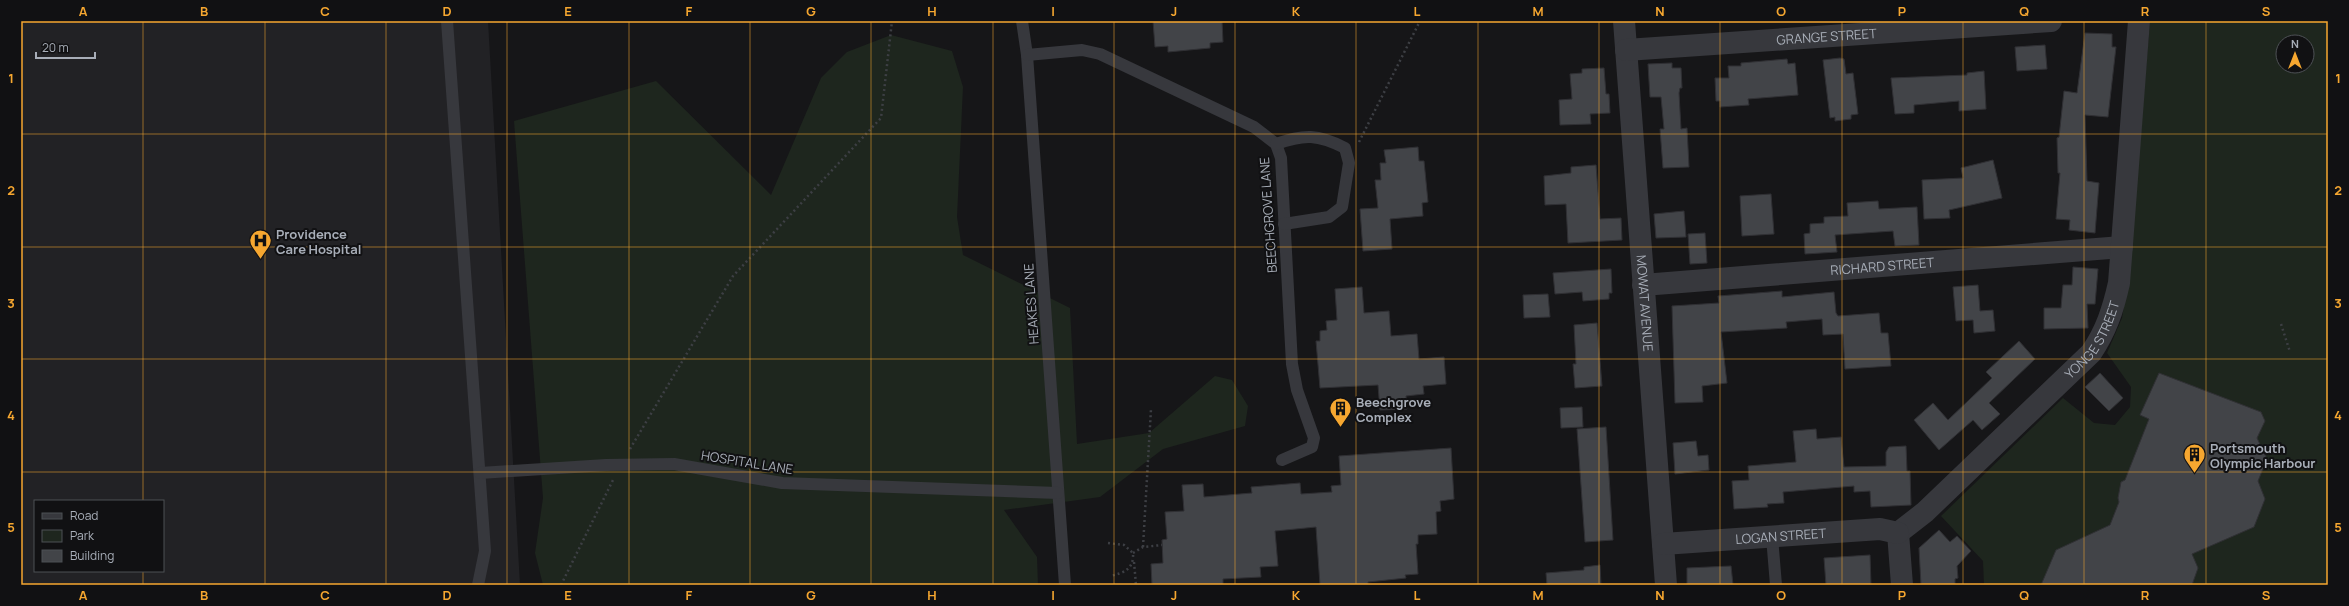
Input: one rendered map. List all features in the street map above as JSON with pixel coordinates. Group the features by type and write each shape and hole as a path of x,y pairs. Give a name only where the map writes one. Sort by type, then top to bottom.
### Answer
{"street":[{"name":"MOWAT AVENUE","path":"1624,21 1666,585"},
{"name":"GRANGE STREET","path":"1626,50 2051,21"},
{"name":"YONGE STREET","path":"1898,533 1926,512 2091,353 2104,334 2113,311 2119,283 2139,21"},
{"name":"RICHARD STREET","path":"1643,285 2122,247"},
{"name":"LOGAN STREET","path":"1663,544 1880,529 1898,533"},
{"path":"1898,533 1902,585"}],"lane":[{"path":"448,21 485,551 478,585"},
{"name":"HEAKES LANE","path":"1022,21 1027,55 1065,585"},
{"name":"BEECHGROVE LANE","path":"1027,55 1082,50 1100,54 1254,127 1276,144 1281,158 1292,364 1297,390 1314,438 1312,447 1282,460"},
{"path":"1276,144 1292,138 1314,136 1325,138 1345,148 1349,163 1342,207 1329,217 1284,224"},
{"name":"HOSPITAL LANE","path":"480,473 620,465 674,464 782,484 1058,493"},
{"path":"1772,537 1776,585"}],"path":[{"path":"561,585 620,465 733,276 882,118 892,21"},
{"path":"1357,147 1420,21"},
{"path":"2282,324 2290,352"},
{"path":"1143,547 1151,409"},
{"path":"1108,543 1124,545 1133,553 1136,585"},
{"path":"1133,553 1143,547 1162,545"},
{"path":"1110,576 1128,571 1134,560"}],"shaded area":[{"name":"Providence Care Hospital","path":"21,21 488,21 520,585 21,585"}],"green space":[{"path":"2150,21 2328,21 2328,585 1984,585 1983,561 1941,516 2063,398 2094,423 2115,425 2130,407 2131,387 2107,353 2122,318 2128,283"},
{"path":"891,35 952,51 963,87 957,217 963,255 1070,308 1077,444 1149,433 1215,376 1232,380 1248,406 1245,426 1163,449 1100,497 1004,510 1037,557 1038,585 543,585 535,553 543,498 514,121 656,81 771,195 821,78 847,52"}],"building":[{"path":"1153,21 1222,21 1223,42 1210,43 1210,48 1168,52 1168,46 1155,47"},
{"path":"2085,33 2112,34 2112,47 2116,47 2108,117 2085,115 2087,181 2099,183 2095,233 2069,230 2070,220 2056,219 2060,173 2058,173 2057,138 2059,137 2064,91 2077,93"},
{"path":"2045,45 2047,69 2017,71 2015,47"},
{"path":"1787,59 1788,64 1795,63 1798,95 1748,99 1749,105 1720,107 1720,101 1716,101 1715,78 1729,78 1728,66 1741,66 1741,63"},
{"path":"1844,59 1846,74 1853,73 1858,114 1851,115 1851,119 1835,121 1835,117 1830,118 1823,60"},
{"path":"1672,63 1672,68 1681,68 1682,88 1680,88 1679,93 1681,129 1687,128 1689,167 1663,168 1660,129 1664,129 1661,97 1650,97 1648,64"},
{"path":"1604,68 1606,94 1609,94 1610,113 1590,114 1591,124 1560,125 1559,100 1572,99 1570,74 1582,73 1582,69"},
{"path":"1984,71 1986,109 1959,111 1959,101 1914,105 1914,113 1895,114 1891,78 1967,75 1967,73"},
{"path":"1418,147 1419,161 1424,161 1428,202 1422,203 1423,216 1390,219 1392,249 1363,251 1360,209 1378,208 1375,180 1381,180 1380,163 1386,163 1384,150"},
{"path":"1993,160 2002,198 1949,210 1950,218 1924,219 1922,180 1963,178 1961,168"},
{"path":"1596,165 1600,219 1621,218 1622,240 1568,243 1566,204 1545,205 1544,176 1571,173 1571,167"},
{"path":"1771,194 1774,234 1742,236 1740,196"},
{"path":"1878,201 1879,209 1917,207 1919,245 1895,246 1893,231 1835,235 1837,252 1805,254 1804,234 1810,233 1810,224 1824,223 1824,217 1848,216 1847,203"},
{"path":"1684,211 1686,237 1656,238 1654,214"},
{"path":"1705,233 1707,263 1690,264 1688,234"},
{"path":"2073,267 2098,269 2095,304 2087,304 2088,328 2044,329 2044,308 2061,308 2063,285 2072,285"},
{"path":"1611,269 1612,293 1609,293 1609,299 1583,301 1582,292 1555,294 1553,273"},
{"path":"1978,285 1980,311 1993,310 1995,331 1974,333 1973,320 1956,321 1953,287"},
{"path":"1362,287 1364,313 1389,311 1391,336 1417,334 1419,359 1444,357 1446,384 1423,386 1424,394 1406,396 1407,409 1380,410 1378,385 1320,388 1316,341 1320,341 1320,331 1327,330 1326,321 1337,320 1335,289"},
{"path":"1782,291 1782,297 1834,292 1836,313 1838,316 1879,313 1881,333 1888,333 1891,366 1845,369 1843,334 1823,335 1822,319 1786,322 1787,328 1721,332 1727,383 1702,386 1703,402 1675,403 1672,306 1719,303 1718,296"},
{"path":"1548,294 1550,317 1524,318 1523,295"},
{"path":"1597,323 1602,386 1575,388 1573,364 1576,364 1574,325"},
{"path":"2019,341 2035,359 1989,403 2000,414 1982,430 1973,420 1939,450 1914,420 1933,403 1948,420 1992,378 1986,372"},
{"path":"2100,373 2123,398 2109,411 2085,387"},
{"name":"Portsmouth Olympic Harbour","path":"2159,373 2261,412 2265,421 2257,438 2267,459 2258,481 2265,499 2254,527 2192,554 2198,568 2192,585 2041,585 2056,550 2110,525 2119,502 2118,498 2121,482 2125,480 2149,419 2140,415"},
{"path":"1582,407 1583,427 1561,428 1560,408"},
{"path":"1606,427 1613,540 1585,542 1577,429"},
{"path":"1816,429 1817,439 1841,437 1844,467 1886,466 1886,452 1889,447 1906,446 1907,471 1910,471 1911,505 1871,507 1870,491 1854,492 1854,486 1783,492 1784,503 1767,504 1768,507 1734,509 1732,481 1749,480 1748,466 1796,462 1793,431"},
{"path":"1696,441 1698,456 1708,455 1709,470 1675,474 1673,443"},
{"name":"Beechgrove Complex","path":"1451,448 1454,499 1440,501 1441,511 1436,512 1437,534 1418,535 1418,544 1416,544 1418,574 1405,575 1406,578 1368,582 1368,585 1320,585 1316,527 1275,531 1278,566 1260,567 1261,577 1223,579 1223,585 1152,585 1151,564 1163,563 1162,540 1167,539 1165,512 1184,511 1182,485 1203,484 1204,497 1252,493 1251,487 1300,483 1301,494 1332,492 1331,486 1341,485 1339,456"},
{"path":"1939,530 1950,542 1957,536 1971,551 1957,566 1958,578 1955,579 1955,585 1921,585 1919,548"},
{"path":"1870,555 1871,585 1826,585 1824,558"},
{"path":"1600,565 1601,585 1547,585 1546,573 1584,570 1584,567"},
{"path":"1731,566 1733,585 1687,585 1687,568"}],"place":[{"name":"Providence Care Hospital","path":"261,260"},
{"name":"Beechgrove Complex","path":"1341,428"},
{"name":"Portsmouth Olympic Harbour","path":"2194,474"}]}
